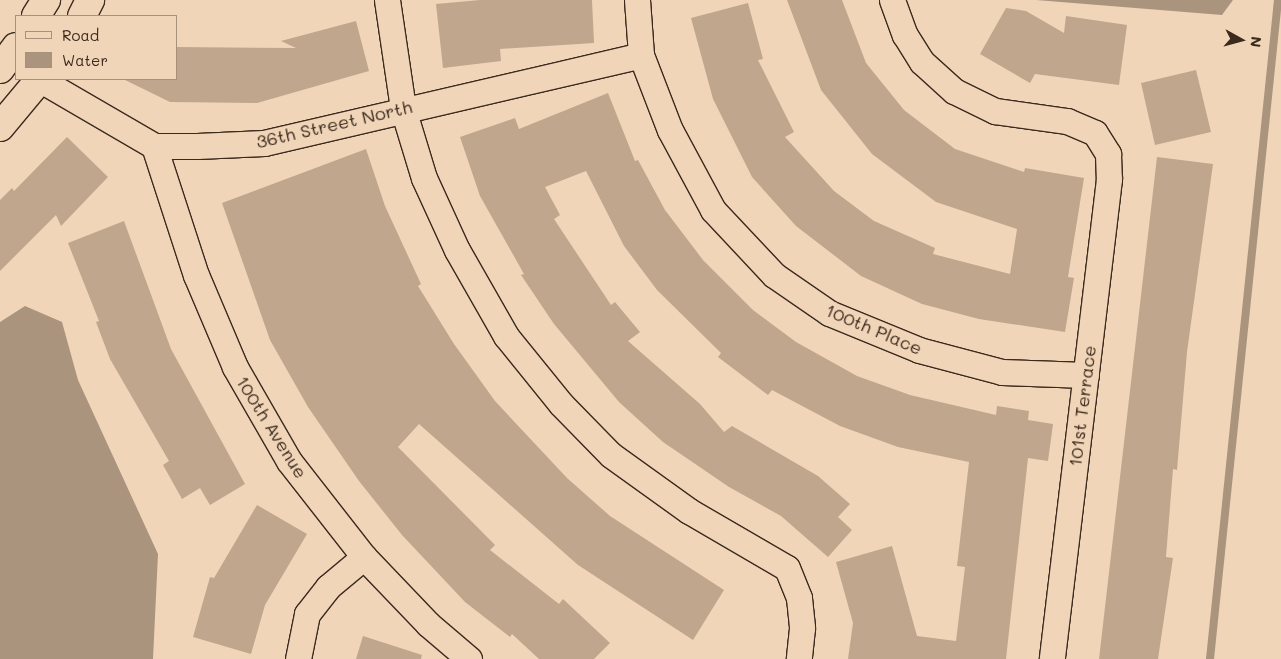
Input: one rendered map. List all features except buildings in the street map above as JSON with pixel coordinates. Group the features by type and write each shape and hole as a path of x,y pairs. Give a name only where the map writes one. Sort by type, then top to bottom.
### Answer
{"street":[{"path":"37,15 46,0"},
{"path":"82,15 90,0"},
{"path":"387,0 403,109 428,187 457,250 506,336 562,404 611,454 689,511 787,568 799,598 802,628 799,659"},
{"name":"100th Place","path":"637,0 641,55 670,130 713,210 774,275 829,313 919,350 1002,372 1086,375"},
{"name":"101st Terrace","path":"892,0 905,35 922,62 954,91 995,111 1067,121 1095,133 1108,154 1109,179 1052,659"},
{"name":"36th Street North","path":"154,146 264,143 403,109 641,55"},
{"path":"0,127 39,80"},
{"path":"42,80 154,146"},
{"name":"100th Avenue","path":"154,146 196,274 235,367 289,461 364,557 428,624 469,659"},
{"path":"298,659 307,614 328,587 364,557"}],"water":[{"path":"1036,0 1233,0 1222,15"},
{"path":"25,306 62,322 78,380 158,554 153,659 0,659 0,322"}],"waterway":[{"path":"1210,659 1278,0"}]}
